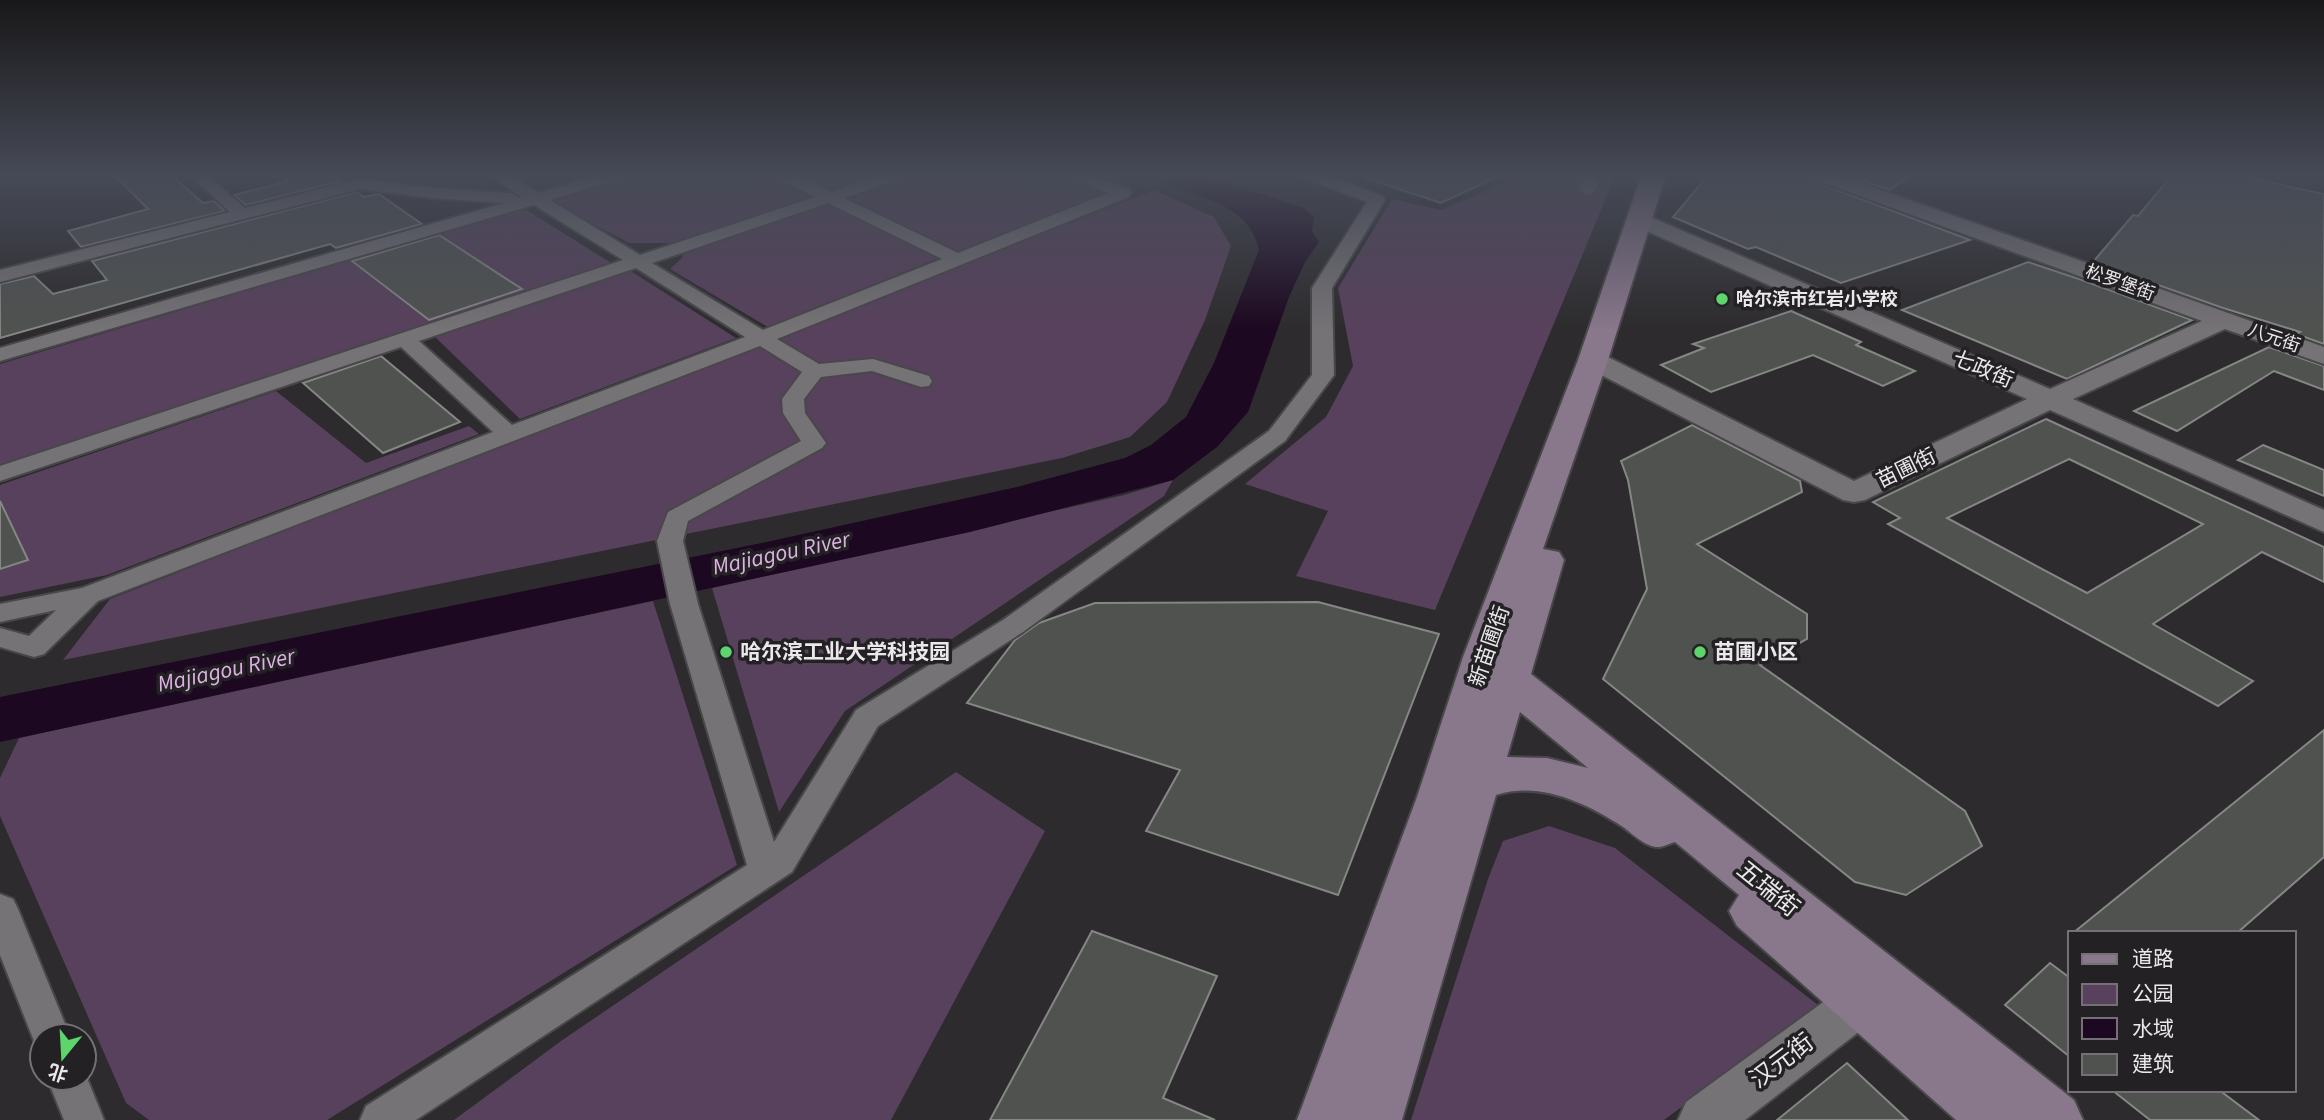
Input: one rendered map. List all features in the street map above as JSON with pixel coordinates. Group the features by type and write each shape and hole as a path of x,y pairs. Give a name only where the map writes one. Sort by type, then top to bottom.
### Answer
{"main road":[{"name":"新苗圃街","path":"1327,1120 1441,797 1496,669 1644,226"},
{"name":"新苗圃街","path":"1372,1120 1477,783 1496,669"},
{"name":"五瑞街","path":"1496,669 2053,1120"},
{"name":"五瑞街","path":"1477,783 1509,774 1538,774 1597,789 1647,818 2000,1120"}],"street":[{"path":"0,276 194,226"},
{"path":"0,355 439,226"},
{"path":"581,226 815,371 873,365 921,381"},
{"path":"0,474 742,226"},
{"path":"889,226 956,259"},
{"path":"0,613 88,594 761,338 1038,226"},
{"path":"380,1120 780,862 867,718 1013,626 1278,436 1323,375 1322,288 1361,226"},
{"name":"七政街","path":"1655,226 2050,398 2324,522"},
{"name":"松罗堡街","path":"1963,226 2224,320"},
{"name":"八元街","path":"2224,320 2324,355"},
{"name":"苗圃街","path":"1599,363 1854,493 2050,398 2224,320"},
{"path":"404,339 509,434"},
{"path":"766,871 684,604 670,541 677,517 814,443 794,414 793,399 799,387 815,371"},
{"path":"0,637 34,647 88,594"},
{"path":"0,909 45,1022"},
{"name":"汉元街","path":"1704,1120 1861,1002"},
{"path":"73,1092 84,1120"}],"green space":[{"path":"462,226 552,226 613,264 0,466 0,364"},
{"path":"597,226 729,226 679,243 629,243"},
{"path":"753,226 877,226 939,258 768,327 670,269 682,258 685,249"},
{"path":"900,226 1025,226 957,254"},
{"path":"1061,226 1219,226 1231,246 1205,320 1167,402 1130,437 1062,458 63,660 110,599"},
{"path":"1375,226 1594,226 1435,610 1296,576 1328,511 1245,484 1326,417 1353,366 1338,288"},
{"path":"629,270 736,338 520,419 434,336"},
{"path":"276,391 366,463 469,426 479,434 107,575 0,597 0,485"},
{"path":"1173,480 1164,496 845,711 779,812 712,588 1124,495"},
{"path":"653,601 737,865 327,1120 149,1120 126,1103 98,1039 98,1022 90,1022 0,816 0,778 19,738"},
{"path":"956,772 1045,831 891,1120 454,1120 561,1041"},
{"path":"1549,826 1615,848 1818,1005 1664,1120 1411,1120 1488,879 1503,841"}],"water":[{"name":"Majiagou River","path":"1248,226 1313,226 1312,231 1319,242 1305,262 1289,297 1248,412 1217,447 1173,480 970,532 0,742 0,697 757,544 1017,487 1125,458 1151,445 1186,417 1214,363 1259,250"}],"building":[{"path":"85,226 164,226 81,247 68,231"},
{"path":"225,226 414,226 336,248 330,244 0,338 0,284 34,276 53,294 107,280 92,261"},
{"path":"1695,226 1933,226 1970,240 1841,283 1756,247 1748,249"},
{"path":"2123,226 2324,226 2324,344 2296,334 2300,332 2093,262"},
{"path":"439,235 522,289 429,320 352,261"},
{"path":"2028,262 2192,320 2067,379 1902,310"},
{"path":"1791,311 1861,342 1856,345 1915,371 1883,386 1813,355 1711,392 1661,365 1704,348 1693,344"},
{"path":"2269,347 2324,366 2324,390 2274,371 2177,431 2134,411"},
{"path":"381,356 460,422 383,453 303,383"},
{"path":"2046,419 2324,547 2324,582 2262,552 2153,624 2253,681 2218,706 1888,524 1900,518 1873,502","holes":["2069,459 2203,524 2087,593 1947,518"]},
{"name":"苗圃小区","path":"1692,425 1800,481 1802,492 1697,544 1807,614 1807,639 1760,665 1965,811 1982,846 1906,895 1855,882 1603,679 1647,589 1628,480 1621,461"},
{"path":"2263,445 2324,470 2324,496 2238,460"},
{"path":"0,501 28,560 0,569"},
{"path":"1318,602 1439,634 1338,895 1146,831 1180,770 967,703 1015,640 1039,623 1095,603"},
{"path":"2324,730 2324,857 2239,931 2075,931"},
{"path":"1092,931 1217,976 1163,1098 1215,1120 990,1120"},
{"path":"2050,963 2068,976 2068,1055 2005,1005"},
{"path":"1847,1063 1908,1120 1777,1120"},
{"path":"2115,1092 2222,1092 2259,1120 2150,1120"}],"place":[{"name":"哈尔滨市红岩小学校","path":"1722,299"},
{"name":"哈尔滨工业大学科技园","path":"726,652"},
{"name":"苗圃小区","path":"1700,652"}]}
